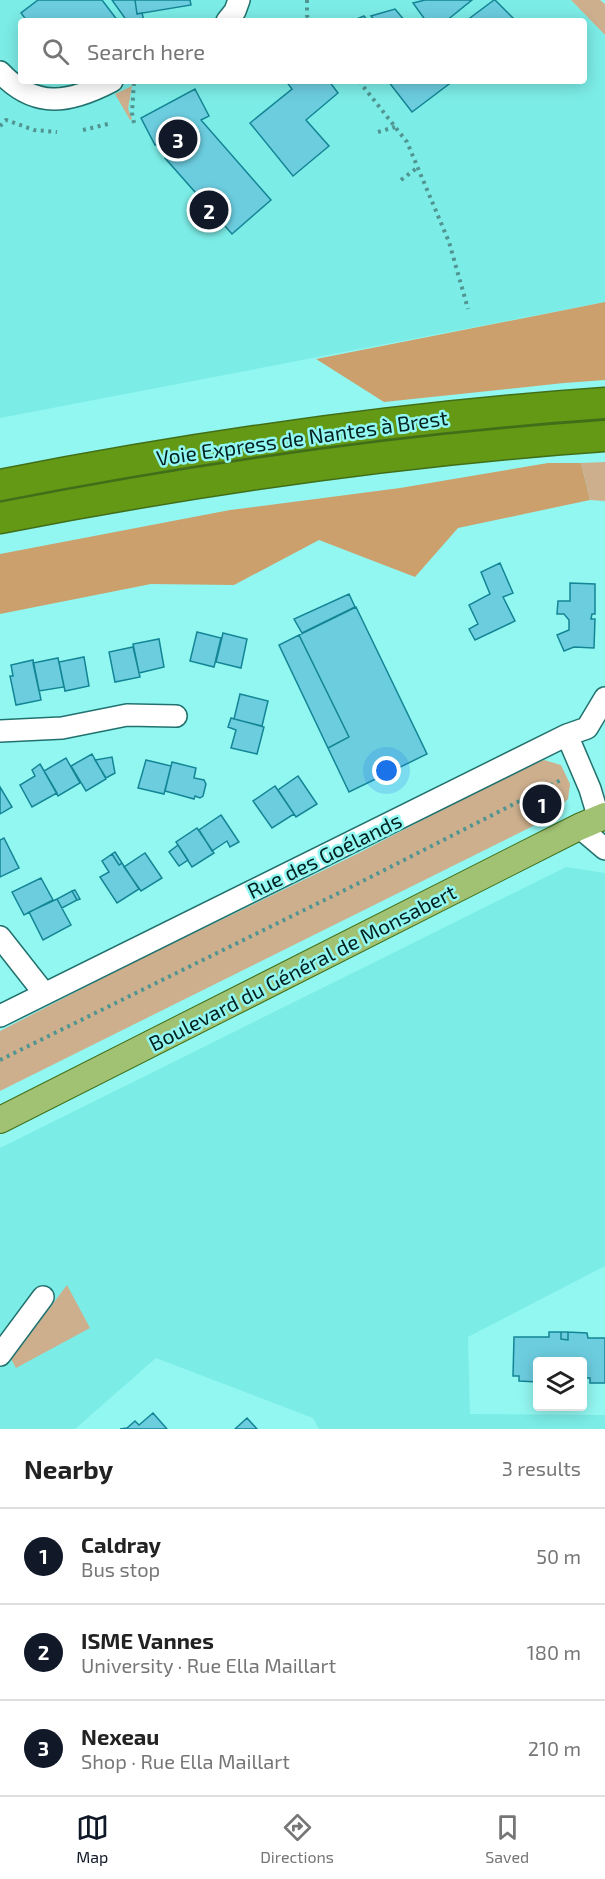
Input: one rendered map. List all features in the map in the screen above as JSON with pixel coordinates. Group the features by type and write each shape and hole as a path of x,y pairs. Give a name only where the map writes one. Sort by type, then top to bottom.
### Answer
{"highway":[{"name":"Voie Express de Nantes à Brest","path":"0,485 273,438 478,414 605,403"},
{"name":"Voie Express de Nantes à Brest","path":"0,518 171,487 290,469 438,451 605,436"}],"main road":[{"name":"Boulevard du Général de Monsabert","path":"0,1120 595,821"}],"street":[{"path":"230,18 236,11 239,0"},
{"path":"0,72 8,80 38,98 64,100 104,84"},
{"name":"Rue des Goélands","path":"0,1016 567,735 587,728 605,698"},
{"path":"0,730 62,728 127,715 176,717"},
{"path":"567,735 583,770 595,821 605,849"},
{"path":"0,937 44,993"},
{"path":"0,1355 43,1297"}],"path":[{"path":"307,0 309,18"},
{"path":"134,84 132,113 134,123"},
{"path":"360,84 406,142 449,242 468,309"},
{"path":"0,126 6,120 34,130 57,132"},
{"path":"83,130 108,124"},
{"path":"378,132 395,127"},
{"path":"402,180 417,168"},
{"path":"0,1060 367,879 540,789 583,770"}],"shaded area":[{"path":"0,0 571,0 605,35 605,302 0,418"},
{"path":"571,0 600,0 605,4 605,35"},
{"path":"132,86 128,109 132,119 130,120 115,94"},
{"path":"605,302 605,380 384,402 316,359"},
{"path":"605,462 605,501 590,500 581,463"},
{"path":"548,463 581,463 590,500 458,528 415,577 319,540 234,585 151,584 0,614 0,554 230,510 400,488"},
{"path":"544,760 561,765 570,784 568,799 545,820 0,1091 0,1031 132,963 357,854 522,768"},
{"path":"566,867 605,873 605,1266 468,1337 470,1414 605,1415 605,1429 319,1429 313,1418 156,1358 75,1429 0,1429 0,1148"},
{"path":"67,1285 90,1328 16,1368 11,1359"}],"building":[{"path":"38,0 102,0 116,18 25,18 21,13"},
{"path":"112,0 135,0 137,14 142,13 143,18 125,18"},
{"path":"135,0 190,0 191,5 137,14"},
{"path":"425,0 472,0 450,18 424,18 413,3"},
{"path":"494,0 513,18 470,18"},
{"path":"395,9 402,18 373,18 371,16"},
{"path":"288,84 331,84 338,93 306,120 329,146 293,176 250,123 292,89"},
{"path":"390,84 449,84 412,112"},
{"path":"195,89 209,116 201,120 271,200 232,234 165,158 169,155 159,143 155,145 141,118"},
{"path":"500,563 513,593 503,597 515,621 475,640 469,629 478,624 469,605 490,594 481,572"},
{"path":"570,583 595,584 595,614 592,614 591,619 595,619 594,648 574,647 564,651 557,635 569,630 569,620 564,614 557,614 558,601 570,601"},
{"path":"349,594 355,607 302,633 294,619"},
{"path":"356,607 427,754 349,792 328,748 349,737 299,635"},
{"path":"197,632 221,638 214,667 190,661"},
{"path":"223,633 247,639 241,668 216,662"},
{"path":"299,635 349,737 328,748 279,645"},
{"path":"159,639 164,667 139,673 133,644"},
{"path":"133,647 140,677 115,682 109,652"},
{"path":"84,657 89,686 65,691 59,662"},
{"path":"58,658 64,687 39,691 33,663"},
{"path":"33,660 41,700 16,705 10,676 13,676 11,665"},
{"path":"240,694 268,701 262,726 234,719"},
{"path":"231,718 264,727 257,754 231,748 236,730 228,727"},
{"path":"92,754 106,779 86,791 71,766"},
{"path":"112,757 115,773 106,778 95,760"},
{"path":"66,758 80,783 58,796 44,771"},
{"path":"146,760 171,766 164,794 138,788"},
{"path":"172,762 196,768 194,778 204,780 206,784 203,796 200,798 195,796 194,799 165,791"},
{"path":"40,764 57,793 32,807 20,785 35,776 32,770"},
{"path":"298,776 317,804 296,817 278,790"},
{"path":"275,786 294,814 272,828 253,801"},
{"path":"0,787 12,807 0,814"},
{"path":"221,815 239,842 230,847 227,841 212,851 199,830"},
{"path":"197,828 214,853 192,867 176,842"},
{"path":"4,838 19,868 0,877 0,840"},
{"path":"178,845 188,860 179,866 169,852"},
{"path":"115,852 122,863 119,865 112,854"},
{"path":"145,853 162,878 141,891 124,867"},
{"path":"112,854 119,865 122,863 139,889 117,903 100,877 109,872 102,861"},
{"path":"41,878 53,900 24,915 12,892"},
{"path":"75,890 80,899 77,900 72,891"},
{"path":"72,891 77,900 62,908 57,899"},
{"path":"57,899 71,925 43,940 29,912"},
{"path":"549,1332 561,1332 561,1339 568,1340 568,1332 587,1333 588,1338 605,1338 605,1383 590,1383 590,1378 587,1378 587,1357 533,1357 533,1382 519,1381 519,1376 513,1376 514,1337 549,1337"},
{"path":"561,1332 568,1332 568,1340 561,1339"},
{"path":"153,1413 167,1429 120,1429 127,1428 135,1421 139,1425"},
{"path":"247,1418 257,1429 235,1429"}],"place":[{"name":"Nexeau","path":"178,139"},
{"name":"ISME Vannes","path":"209,210"},
{"name":"Caldray","path":"542,804"}]}
